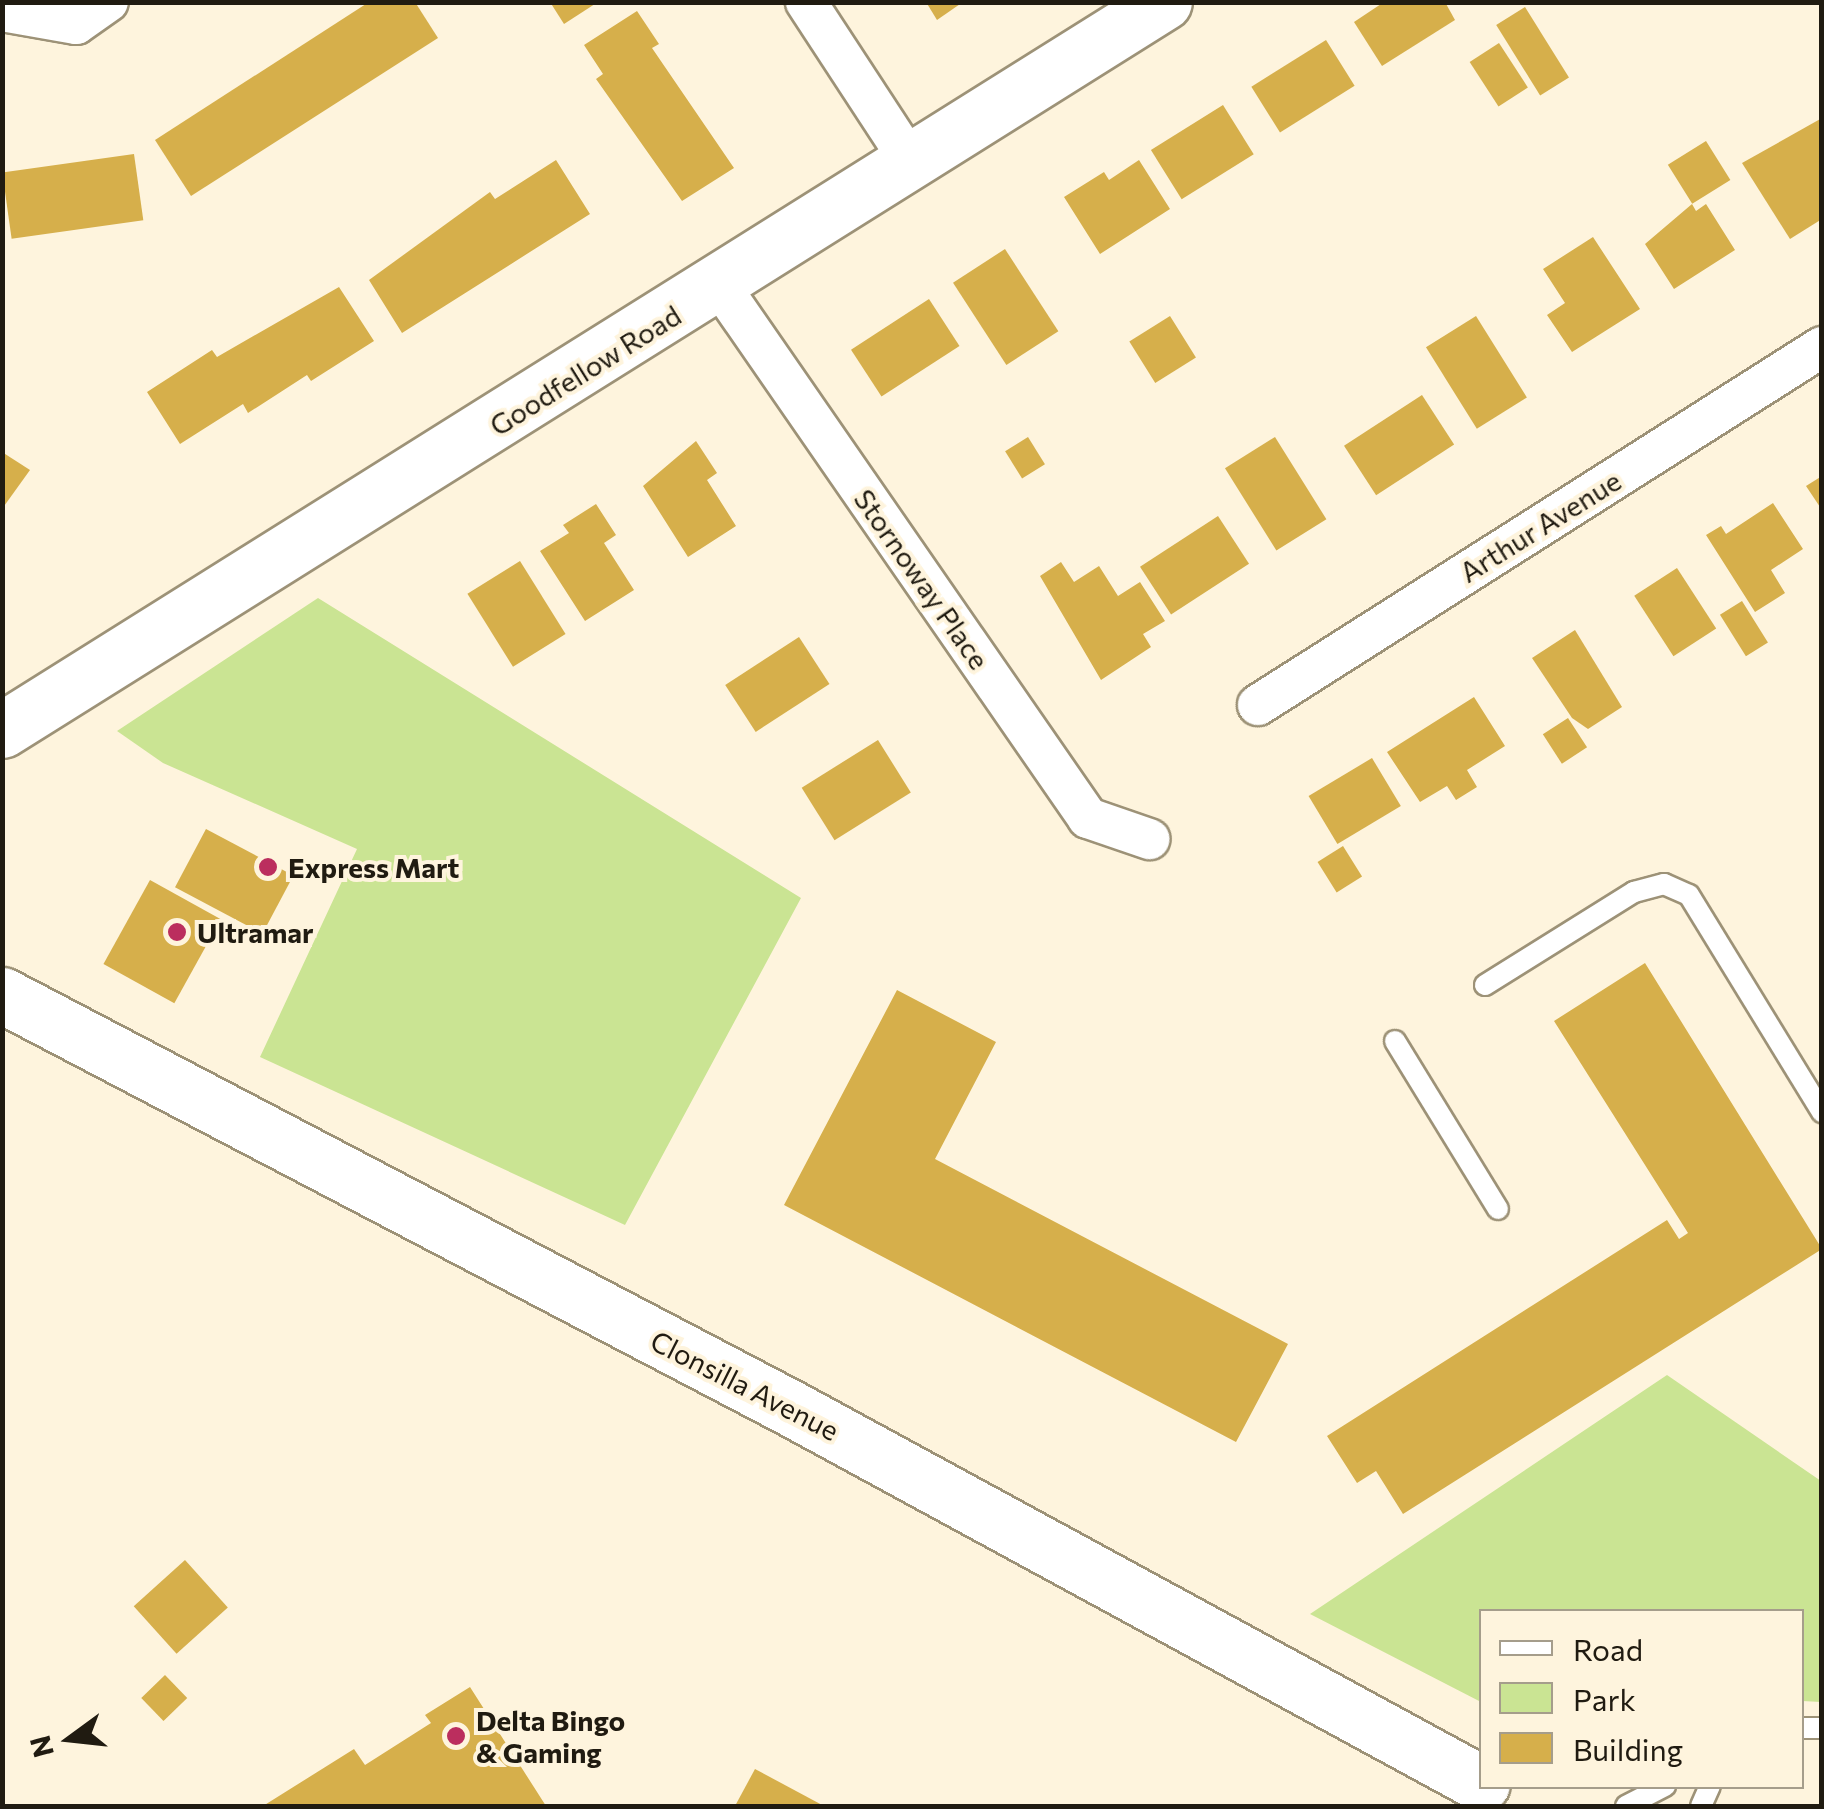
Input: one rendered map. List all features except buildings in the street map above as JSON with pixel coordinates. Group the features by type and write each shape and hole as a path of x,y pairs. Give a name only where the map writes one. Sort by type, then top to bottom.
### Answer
{"main road":[{"name":"Goodfellow Road","path":"2,730 720,286 1164,2"},
{"name":"Clonsilla Avenue","path":"2,995 788,1406 1479,1784"},
{"name":"Clonsilla Avenue","path":"1489,1789 1522,1806"}],"street":[{"path":"2,11 76,24 108,2"},
{"path":"806,2 910,162"},
{"name":"Stornoway Place","path":"720,286 1088,818 1149,839"},
{"name":"Arthur Avenue","path":"1258,705 1822,346"}],"lane":[{"path":"1485,985 1634,892 1664,884 1688,895 1822,1112"},
{"path":"1394,1041 1498,1209"},
{"path":"1626,1806 1658,1789"}],"green space":[{"path":"318,598 801,898 625,1225 260,1057 357,849 163,763 117,731"},
{"path":"1667,1375 1821,1481 1821,1702 1804,1701 1804,1609 1479,1609 1479,1701 1310,1614"}],"place":[{"name":"Express Mart","path":"268,867"},
{"name":"Ultramar","path":"177,932"},
{"name":"Delta Bingo & Gaming","path":"456,1736"}]}
